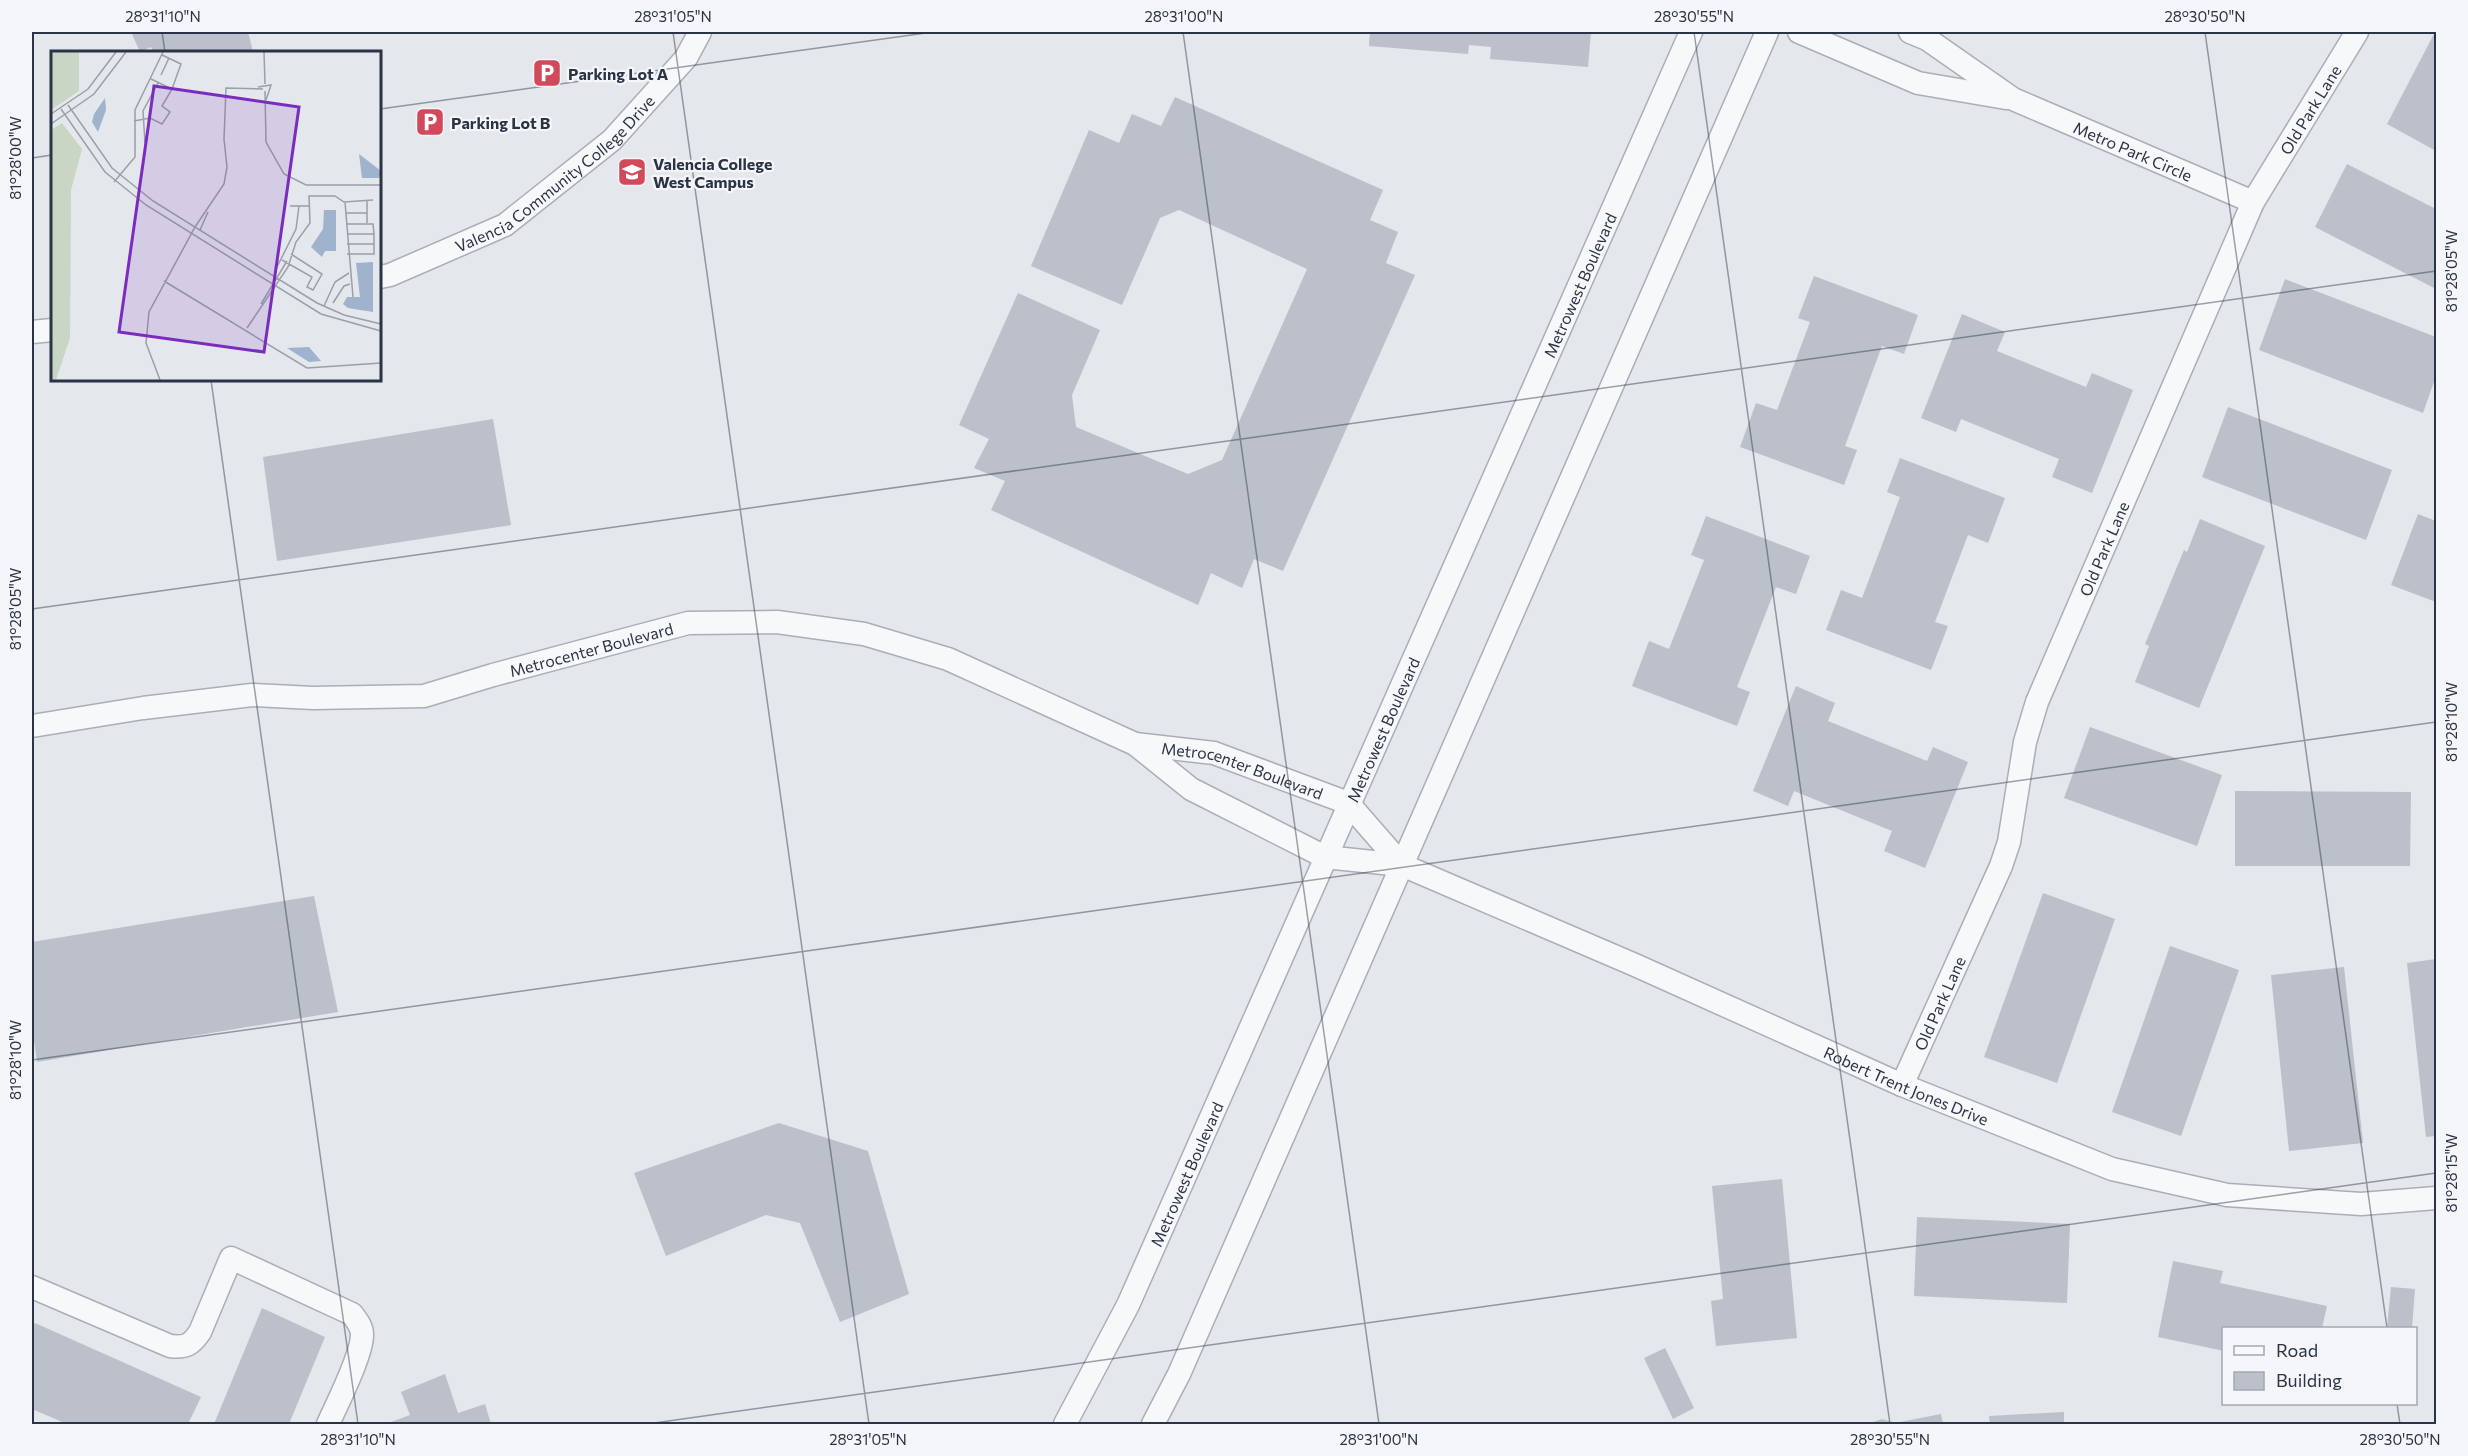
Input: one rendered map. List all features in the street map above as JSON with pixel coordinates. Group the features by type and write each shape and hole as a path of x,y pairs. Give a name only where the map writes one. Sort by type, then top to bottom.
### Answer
{"street":[{"name":"Valencia Community College Drive","path":"381,277 390,275 505,225 612,140 686,58 700,32"},
{"name":"Metrowest Boulevard","path":"1065,1425 1128,1305 1348,803 1691,32"},
{"path":"1153,1425 1179,1374 1767,32"},
{"name":"Metro Park Circle","path":"1799,32 1918,83 2013,99"},
{"name":"Metro Park Circle","path":"1910,32 1927,39 2013,99 2253,202"},
{"name":"Old Park Lane","path":"1902,1085 2001,866 2009,842 2025,742 2037,702 2253,202 2357,32"},
{"path":"32,332 51,330"},
{"name":"Metrocenter Boulevard","path":"32,726 143,708 252,695 313,698 424,696 688,623 777,621 864,634 948,659 1135,744 1191,789 1325,857"},
{"name":"Metrocenter Boulevard","path":"1135,744 1214,753 1348,803"},
{"name":"Robert Trent Jones Drive","path":"1348,803 1402,865"},
{"name":"Robert Trent Jones Drive","path":"1325,857 1402,865 1635,964 1902,1085 2112,1170 2227,1195 2361,1204 2436,1198"},
{"path":"32,1287 170,1346 183,1347 192,1343 200,1332 231,1258 352,1314 360,1324 362,1336 359,1350 328,1425"}],"building":[{"path":"131,32 248,32 253,51 153,51 151,47 140,51"},
{"path":"1370,32 1591,32 1588,67 1490,59 1491,47 1469,45 1468,54 1369,46"},
{"path":"2436,32 2436,151 2387,124"},
{"path":"1175,97 1383,190 1370,220 1398,232 1386,263 1415,275 1283,571 1254,559 1242,588 1211,573 1198,605 991,510 1005,481 974,468 989,439 959,425 1018,293 1100,330 1072,395 1076,427 1188,474 1222,460 1307,269 1179,210 1160,218 1122,305 1031,266 1089,130 1119,143 1132,114 1161,126"},
{"path":"2347,164 2436,209 2436,289 2315,227"},
{"path":"1814,276 1918,315 1904,354 1882,346 1845,446 1857,450 1844,485 1740,447 1756,403 1777,410 1810,322 1798,318"},
{"path":"2285,279 2436,337 2436,376 2423,413 2259,350"},
{"path":"1962,314 2005,332 1997,351 2086,387 2092,373 2133,390 2092,493 2052,477 2059,459 1961,419 1956,432 1921,418"},
{"path":"2228,407 2392,470 2366,540 2202,477"},
{"path":"493,419 511,525 277,561 263,457"},
{"path":"1900,458 2005,498 1988,543 1968,535 1935,622 1948,626 1931,670 1826,630 1841,590 1862,598 1900,497 1887,492"},
{"path":"2418,514 2436,521 2436,602 2391,585"},
{"path":"1706,516 1810,556 1796,594 1776,587 1737,687 1750,692 1737,726 1632,686 1649,641 1669,649 1704,560 1691,555"},
{"path":"2200,519 2265,546 2199,708 2135,682 2149,646 2145,644 2184,550 2187,552"},
{"path":"1796,686 1835,703 1828,721 1927,761 1933,747 1968,762 1925,868 1884,851 1892,831 1794,791 1788,806 1753,791"},
{"path":"2090,727 2222,775 2197,846 2064,798"},
{"path":"2235,791 2411,792 2410,866 2235,866"},
{"path":"2043,893 2115,919 2057,1083 1984,1057"},
{"path":"314,896 338,1012 37,1062 32,1026 32,942"},
{"path":"2170,946 2239,970 2181,1136 2112,1112"},
{"path":"2436,959 2436,1136 2426,1137 2407,963"},
{"path":"2344,967 2363,1143 2289,1151 2271,975"},
{"path":"779,1123 868,1151 909,1294 840,1322 800,1223 766,1215 666,1256 634,1173"},
{"path":"1782,1179 1797,1338 1716,1346 1711,1301 1723,1299 1712,1186"},
{"path":"1917,1217 2070,1224 2067,1303 1914,1296"},
{"path":"2173,1261 2223,1271 2220,1283 2327,1306 2322,1327 2222,1327 2222,1351 2158,1337"},
{"path":"2391,1287 2415,1289 2412,1327 2387,1327"},
{"path":"262,1308 325,1337 289,1424 214,1424"},
{"path":"35,1323 201,1397 188,1424 67,1424 32,1409 32,1330"},
{"path":"1665,1348 1694,1408 1673,1419 1644,1358"},
{"path":"445,1374 458,1413 485,1404 491,1424 392,1424 391,1422 410,1415 401,1392"},
{"path":"2064,1412 2064,1424 1990,1424 1989,1416"},
{"path":"1941,1414 1943,1424 1867,1424 1882,1419 1895,1423"}],"place":[{"name":"Parking Lot A","path":"547,73"},
{"name":"Parking Lot B","path":"430,122"},
{"name":"Valencia College West Campus","path":"632,172"}]}
